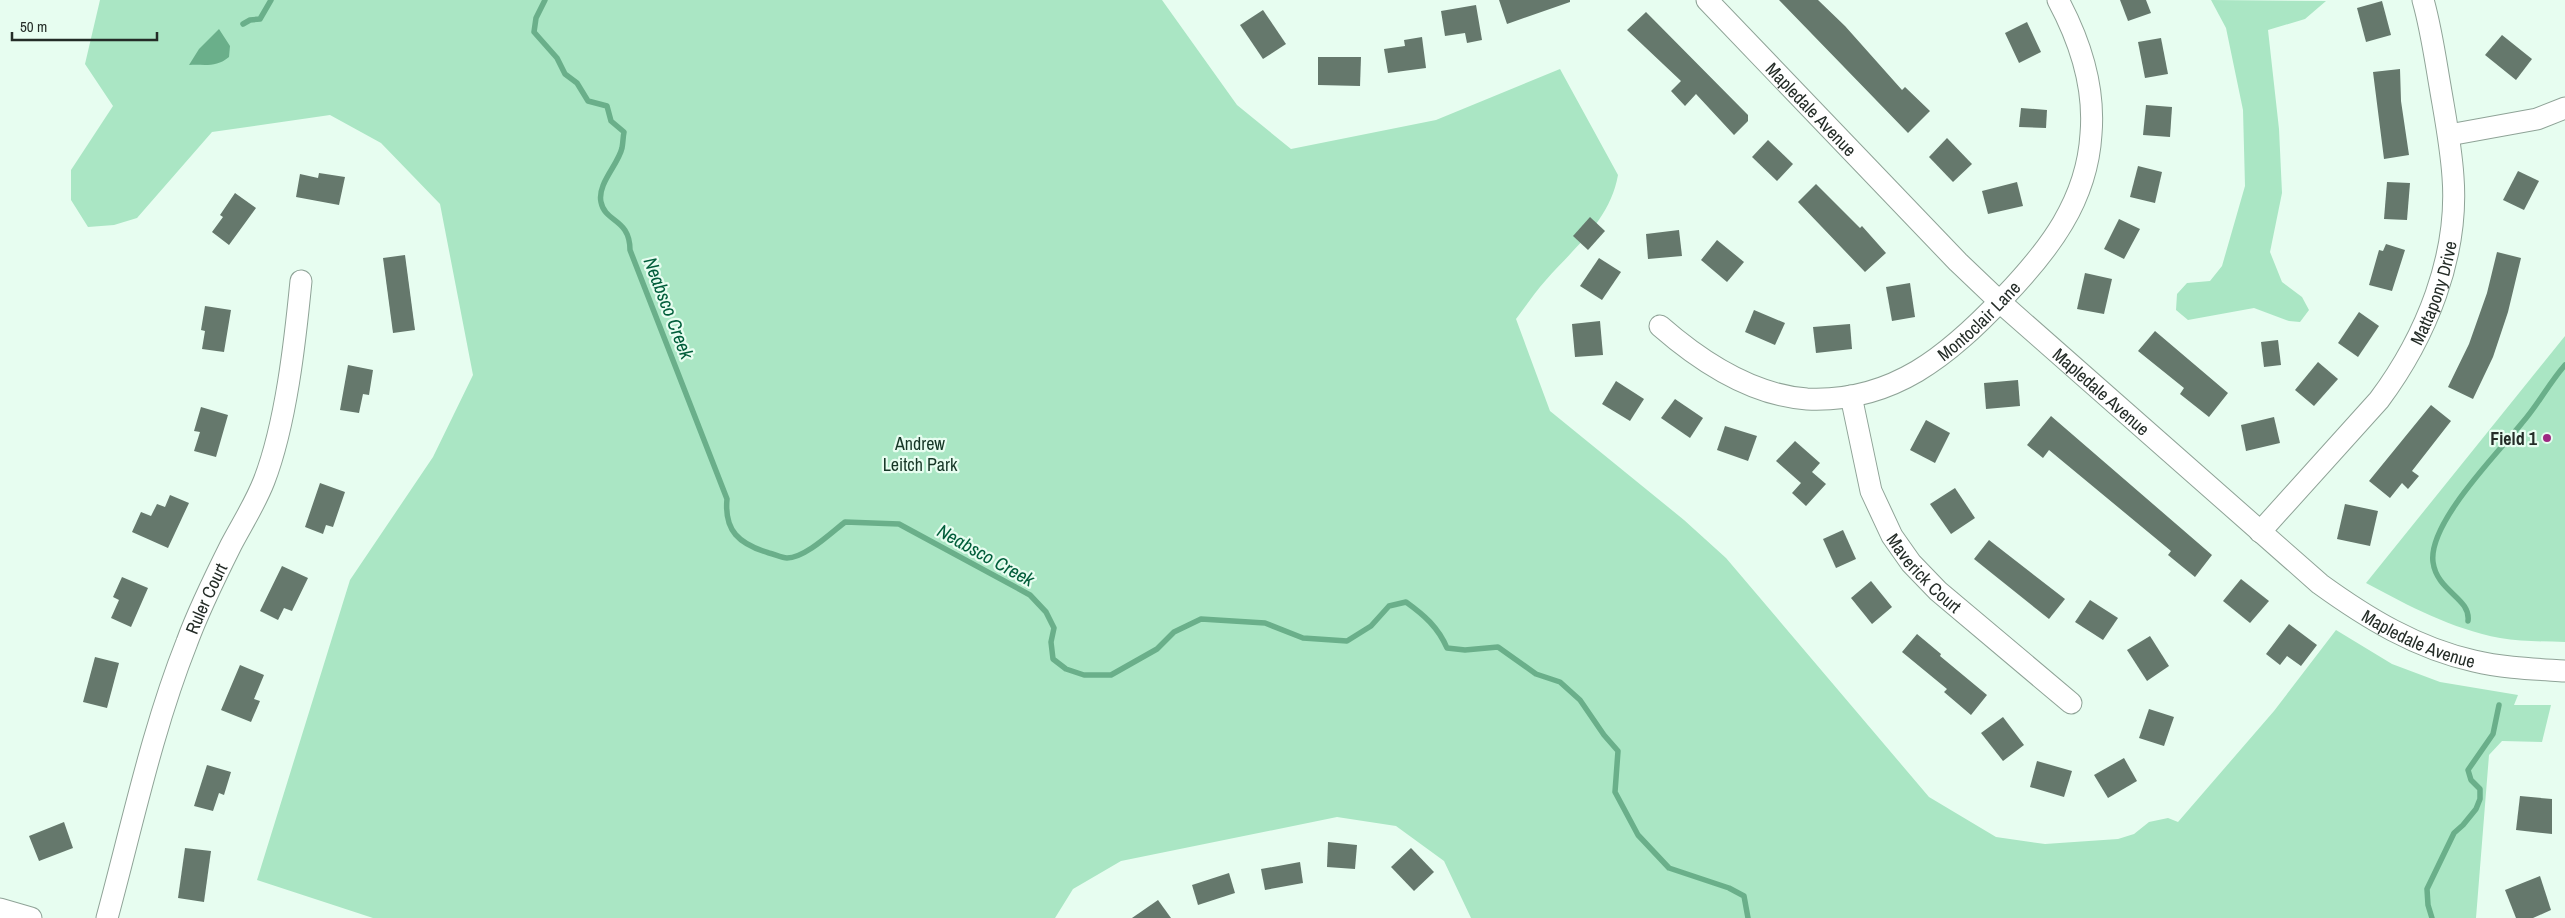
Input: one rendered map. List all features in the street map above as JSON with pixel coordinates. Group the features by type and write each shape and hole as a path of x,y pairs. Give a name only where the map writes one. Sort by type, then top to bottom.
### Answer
{"street":[{"name":"Mapledale Avenue","path":"1707,0 1958,262 2000,302 2320,584 2353,608 2395,632 2437,650 2474,661 2512,667 2565,671"},
{"name":"Montoclair Lane","path":"1660,326 1686,349 1715,368 1746,383 1779,394 1806,399 1851,396 1879,389 1908,378 1967,336 2035,264 2059,231 2074,203 2086,166 2091,135 2092,109 2087,75 2078,42 2058,0"},
{"name":"Mattapony Drive","path":"2260,532 2379,400 2394,380 2421,330 2436,293 2445,261 2453,216 2454,178 2449,135 2423,0"},
{"path":"2449,135 2537,119 2565,108"},
{"name":"Ruler Court","path":"108,918 158,730 186,642 210,588 251,510 264,480 276,442 296,331 301,281"},
{"name":"Maverick Court","path":"1851,396 1871,491 1892,536 1911,563 1938,591 2071,703"},
{"path":"0,909 31,918"}],"green space":[{"name":"Andrew Leitch Park","path":"100,0 1162,0 1237,105 1291,149 1436,120 1560,69 1618,175 1614,191 1607,206 1590,232 1542,285 1516,319 1550,411 1684,520 1726,558 1929,797 1996,837 2045,844 2118,839 2134,834 2149,822 2168,818 2178,822 2274,711 2336,630 2392,664 2440,682 2518,695 2514,705 2551,705 2542,742 2502,741 2489,755 2476,918 1471,918 1444,861 1396,826 1337,817 1121,861 1073,889 1055,918 373,918 257,880 350,580 433,457 473,375 440,204 381,143 330,115 212,132 137,218 114,225 88,227 71,200 71,170 113,106 85,64"},
{"path":"2211,0 2326,1 2305,19 2268,30 2279,129 2282,193 2270,252 2282,282 2302,297 2309,310 2300,322 2289,321 2254,308 2188,320 2176,310 2177,294 2187,283 2210,281 2222,266 2245,186 2243,110 2226,28"},
{"path":"2565,336 2565,642 2500,638 2465,629 2431,616 2366,583"}],"shaded area":[{"path":"219,29 230,46 229,57 215,64 189,65 199,49"}],"building":[{"path":"1499,0 1570,0 1570,2 1507,24"},
{"path":"1779,0 1818,0 1845,26 1902,90 1905,87 1930,111 1908,133"},
{"path":"2120,0 2146,0 2151,13 2128,21"},
{"path":"2382,1 2391,35 2366,42 2357,8"},
{"path":"1476,5 1482,40 1467,43 1465,33 1445,36 1441,11"},
{"path":"1263,10 1286,44 1263,59 1240,25"},
{"path":"1646,12 1748,115 1748,121 1734,135 1696,94 1685,106 1671,91 1681,81 1627,30"},
{"path":"2027,22 2041,52 2019,63 2005,33"},
{"path":"2502,35 2532,59 2516,80 2485,55"},
{"path":"1422,37 1426,68 1388,73 1384,49 1405,46 1404,40"},
{"path":"2161,38 2168,74 2145,78 2138,42"},
{"path":"1318,57 1361,57 1360,86 1318,85"},
{"path":"2400,69 2401,101 2409,155 2384,159 2373,72"},
{"path":"2146,105 2172,107 2170,137 2143,135"},
{"path":"2021,108 2047,110 2046,128 2019,127"},
{"path":"1947,138 1972,164 1953,182 1929,157"},
{"path":"1768,140 1793,164 1777,181 1752,157"},
{"path":"2138,166 2162,172 2155,203 2130,197"},
{"path":"2518,171 2539,181 2524,210 2503,200"},
{"path":"319,173 345,177 339,205 296,197 300,174 318,178"},
{"path":"2017,182 2023,206 1988,214 1982,191"},
{"path":"2387,182 2410,183 2407,220 2384,219"},
{"path":"1816,184 1860,228 1862,226 1886,253 1865,272 1798,202"},
{"path":"235,193 256,208 229,245 212,232 223,217 220,215"},
{"path":"1590,217 1605,231 1588,250 1573,236"},
{"path":"2119,219 2140,229 2124,259 2104,249"},
{"path":"1679,230 1682,256 1648,259 1646,234"},
{"path":"1717,240 1744,262 1727,282 1701,260"},
{"path":"2386,244 2405,250 2392,291 2369,285 2379,250 2383,251"},
{"path":"2497,252 2521,258 2508,312 2493,357 2473,399 2448,387 2469,344 2487,293"},
{"path":"405,255 415,330 393,333 383,258"},
{"path":"1599,258 1621,272 1602,300 1580,286"},
{"path":"2085,273 2112,279 2104,314 2077,309"},
{"path":"1910,283 1915,317 1892,321 1886,287"},
{"path":"205,306 231,310 224,352 202,349 205,331 201,330"},
{"path":"1754,310 1785,323 1775,345 1745,332"},
{"path":"2359,312 2379,326 2358,357 2338,343"},
{"path":"1600,321 1603,355 1575,357 1572,324"},
{"path":"1850,324 1852,349 1816,353 1813,327"},
{"path":"2155,331 2228,393 2209,417 2180,394 2184,388 2138,351"},
{"path":"2278,340 2281,365 2264,367 2261,342"},
{"path":"2318,362 2338,379 2314,406 2295,390"},
{"path":"348,365 373,370 369,395 363,394 359,413 340,410"},
{"path":"2018,380 2020,406 1986,409 1984,383"},
{"path":"1616,381 1644,399 1630,421 1602,404"},
{"path":"1675,399 1703,418 1690,438 1661,418"},
{"path":"2431,405 2451,421 2412,471 2419,476 2408,489 2402,483 2390,498 2369,481"},
{"path":"201,407 228,415 216,457 194,451 200,432 194,431"},
{"path":"2051,416 2212,555 2195,577 2168,555 2171,551 2049,450 2043,458 2027,445"},
{"path":"2274,417 2280,443 2246,451 2241,425"},
{"path":"1926,420 1950,433 1935,463 1910,450"},
{"path":"1725,426 1757,436 1748,461 1717,450"},
{"path":"1795,441 1820,463 1812,472 1826,484 1806,506 1792,493 1801,483 1776,461"},
{"path":"320,483 345,492 333,527 326,525 323,534 305,527"},
{"path":"1955,488 1975,518 1951,534 1930,504"},
{"path":"170,495 189,503 168,548 132,532 141,512 151,516 157,504 165,507"},
{"path":"2345,504 2378,511 2370,546 2337,539"},
{"path":"1843,530 1856,559 1836,568 1823,539"},
{"path":"1989,540 2065,599 2049,619 1974,559"},
{"path":"282,566 308,578 292,611 284,608 278,620 260,611"},
{"path":"122,577 148,588 131,627 111,618 119,600 113,597"},
{"path":"2241,579 2269,601 2250,623 2223,601"},
{"path":"1871,581 1892,607 1872,624 1851,598"},
{"path":"2090,600 2118,618 2103,640 2075,622"},
{"path":"2289,624 2317,645 2301,666 2287,656 2280,665 2266,654"},
{"path":"1917,634 1987,695 1971,715 1944,692 1947,689 1902,652"},
{"path":"2150,636 2169,666 2147,681 2127,650"},
{"path":"95,657 119,663 107,708 83,702"},
{"path":"240,665 264,675 254,699 260,701 251,722 221,710"},
{"path":"2149,709 2174,717 2164,746 2139,738"},
{"path":"2003,717 2024,745 2003,761 1981,733"},
{"path":"2124,758 2137,781 2108,798 2094,775"},
{"path":"2037,761 2072,771 2064,797 2030,787"},
{"path":"207,765 231,772 224,795 219,793 213,811 194,806"},
{"path":"2520,796 2552,799 2552,834 2516,830"},
{"path":"64,822 73,848 39,861 29,836"},
{"path":"1328,842 1357,845 1355,869 1327,867"},
{"path":"185,848 211,851 204,902 178,898"},
{"path":"1411,848 1434,872 1414,891 1391,867"},
{"path":"1300,862 1303,883 1265,890 1261,869"},
{"path":"1229,873 1235,893 1198,905 1192,885"},
{"path":"2540,876 2551,910 2533,918 2516,918 2505,890"},
{"path":"1158,900 1171,918 1132,918"}],"waterway":[{"path":"243,24 250,20 260,19 271,0"},
{"name":"Neabsco Creek","path":"545,0 536,18 534,32 557,58 565,74 577,83 588,101 607,106 611,121 624,132 620,154 602,188 601,202 603,209 626,232 630,250 727,499 728,520 731,528 742,540 758,549 787,558 802,554 845,522 899,524 1030,595 1046,612 1054,628 1051,642 1053,659 1066,669 1084,675 1111,675 1157,649 1174,632 1201,619 1265,623 1303,638 1347,641 1371,626 1389,606 1406,602 1430,622 1447,648 1465,650 1498,647 1536,674 1560,682 1580,700 1604,735 1618,751 1615,792 1638,835 1669,868 1729,888 1744,896 1748,918"},
{"path":"2468,621 2468,613 2464,606 2441,581 2436,572 2433,562 2434,546 2441,528 2467,489 2528,416 2565,365"},
{"path":"2432,918 2428,905 2427,889 2454,833 2476,809 2480,799 2480,789 2471,780 2468,770 2493,734 2499,705"}],"place":[{"name":"Field 1","path":"2547,438"}]}
